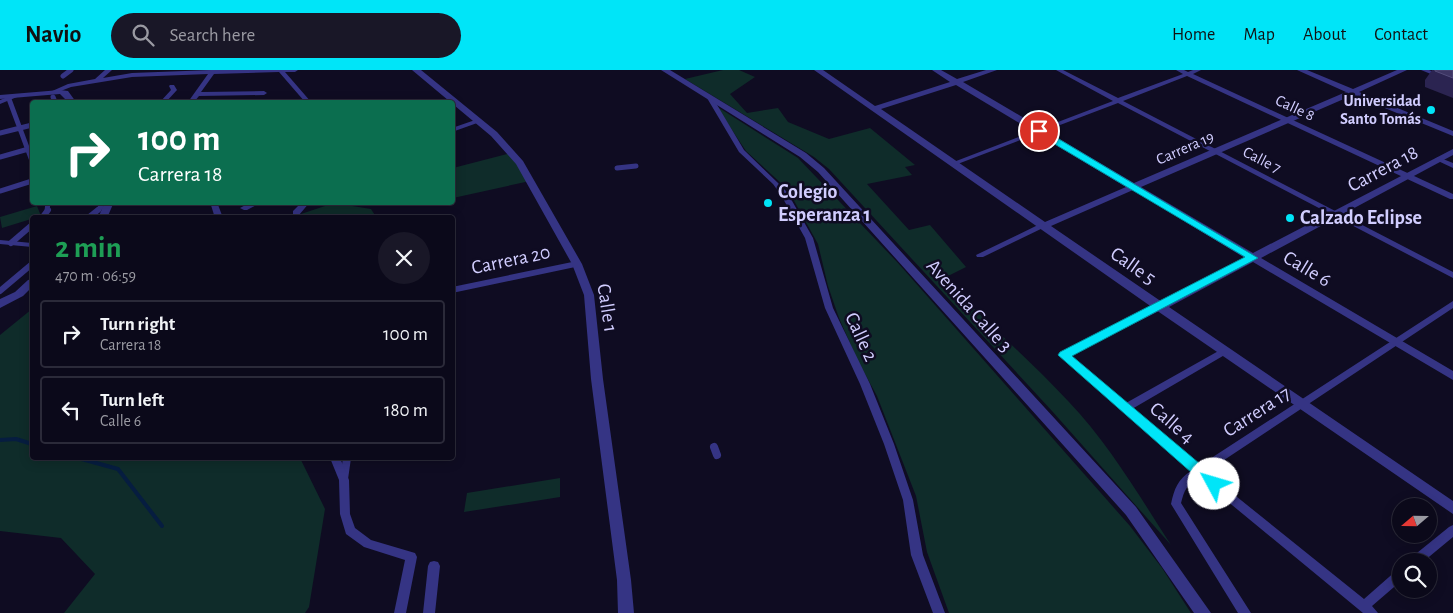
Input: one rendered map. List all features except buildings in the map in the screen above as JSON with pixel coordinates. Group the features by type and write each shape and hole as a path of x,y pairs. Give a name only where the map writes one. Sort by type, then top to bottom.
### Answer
{"street":[{"path":"63,76 71,70"},
{"path":"97,80 109,70"},
{"path":"53,93 70,85 132,75 214,71 282,72 296,70"},
{"name":"Calle 1","path":"416,70 452,100"},
{"name":"Avenida Calle 3","path":"665,70 803,155 826,175 1130,511 1202,613"},
{"name":"Calle 5","path":"818,70 1453,508"},
{"name":"Calle 6","path":"936,70 1453,376"},
{"path":"874,109 993,70"},
{"name":"Calle 7","path":"1059,70 1453,275"},
{"name":"Calle 8","path":"1179,70 1453,197"},
{"path":"953,164 1198,70"},
{"path":"1301,70 1453,134"},
{"name":"Carrera 19","path":"980,255 1403,70"},
{"path":"1424,70 1453,81"},
{"path":"192,100 214,71"},
{"path":"282,72 306,100"},
{"path":"165,100 174,90 172,86"},
{"path":"197,94 264,92"},
{"path":"0,102 12,98 53,93 65,93 70,100"},
{"path":"0,97 12,98"},
{"path":"0,157 30,148 20,128 12,98"},
{"name":"Calle 2","path":"710,98 741,151 784,194 809,238 828,308 865,384 889,444 908,500 917,555 939,613"},
{"name":"Calle 1","path":"455,102 494,134 520,163 577,264 589,295 603,432 624,580 626,613"},
{"path":"455,129 478,121"},
{"path":"0,134 30,126"},
{"name":"Carrera 18","path":"1064,355 1160,307 1453,152"},
{"path":"1438,160 1453,166"},
{"path":"616,168 636,166"},
{"path":"0,191 30,182"},
{"path":"92,215 101,207 100,205"},
{"path":"244,208 252,205"},
{"path":"296,213 303,205"},
{"path":"11,243 30,227"},
{"path":"0,242 30,245"},
{"name":"Carrera 20","path":"455,289 577,264"},
{"path":"0,291 30,266"},
{"path":"4,303 30,284"},
{"name":"Carrera 17","path":"1245,613 1176,504 1178,490 1187,480 1453,304"},
{"path":"1126,408 1225,352"},
{"name":"Calle 4","path":"1064,355 1199,472 1368,610"},
{"path":"336,460 344,480"},
{"path":"347,460 344,480 345,514 350,531 368,544 411,557 400,613"},
{"path":"1426,553 1453,530"},
{"path":"429,613 434,566"},
{"path":"1368,610 1392,584"}],"green space":[{"path":"723,70 739,70 755,77 730,94 747,113 778,108 788,122 829,139 870,128 915,165 905,167 912,175 867,184 909,230 930,225 966,267 944,278 1084,418 1123,471 1171,545 1052,411 829,169 814,157 685,79"},
{"path":"716,106 798,158 898,263 1130,526 1162,568 1191,613 949,613 927,552 916,496 877,396 858,361 839,318 828,286 818,244 792,197 783,185 746,151"},
{"path":"511,153 530,181 455,198 455,167"},
{"path":"328,205 346,205 371,209 375,215 298,215"},
{"path":"37,206 41,215 30,215 30,219 2,228 0,217"},
{"path":"30,311 30,460 301,460 325,509 309,607 305,613 64,613 95,574 61,538 0,531 0,335"},
{"path":"560,478 560,497 464,512 467,493"}],"waterway":[{"path":"0,440 16,439 30,443"},
{"path":"85,460 118,469 162,526"}],"place":[{"name":"Universidad Santo Tomás","path":"1431,110"},
{"name":"Colegio Esperanza 1","path":"768,203"},
{"name":"Calzado Eclipse","path":"1290,218"}],"route":[{"path":"1039,131 1253,258 1064,355 1214,484"}]}
